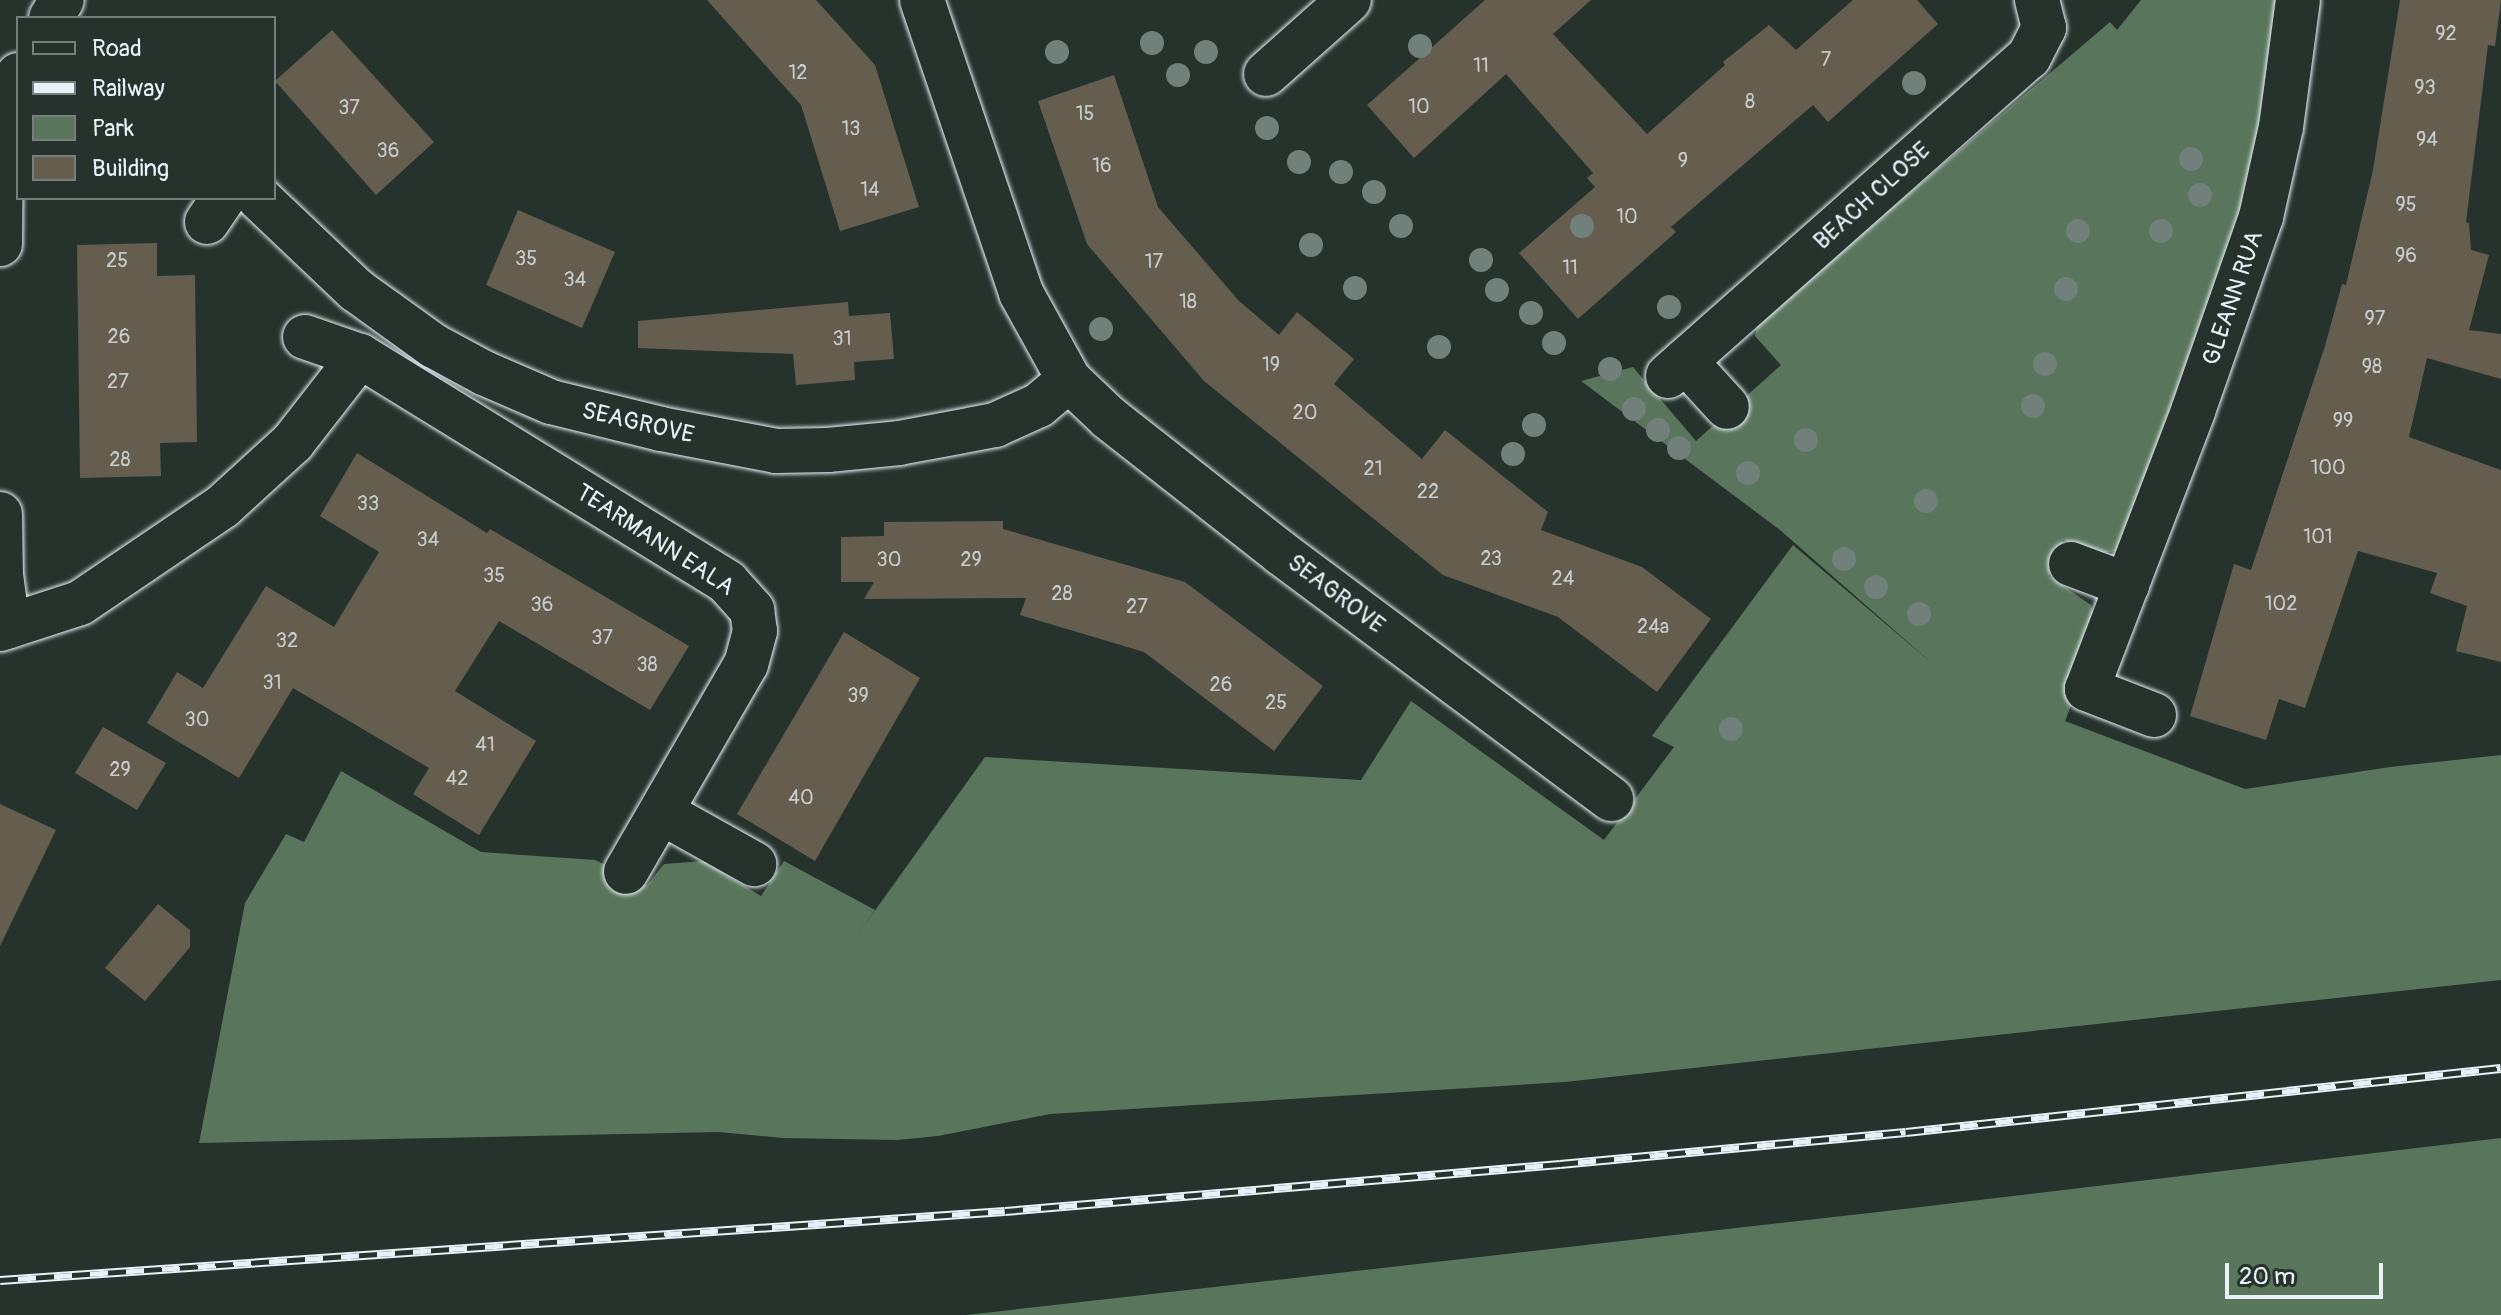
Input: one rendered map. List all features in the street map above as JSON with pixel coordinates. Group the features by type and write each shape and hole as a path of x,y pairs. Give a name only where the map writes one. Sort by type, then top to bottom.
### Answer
{"street":[{"name":"SEAGROVE","path":"922,0 1021,293 1069,380 1109,418 1281,553 1611,799"},
{"path":"1266,74 1349,0"},
{"name":"BEACH CLOSE","path":"1727,407 1676,369 2029,57 2044,28 2037,0"},
{"name":"GLEANN RUA","path":"2154,715 2087,689 2261,217 2281,127 2298,0"},
{"path":"0,244 2,128 16,82"},
{"name":"SEAGROVE","path":"261,200 356,290 400,325 444,352 551,402 661,429 776,451 899,443 995,425 1039,405 1069,380"},
{"name":"TEARMANN EALA","path":"305,337 360,356 727,582 752,610 755,631 746,664 626,872"},
{"path":"0,514 4,628 80,603 223,506 293,442 360,356"},
{"path":"2071,564 2127,585"},
{"path":"661,812 754,864"}],"green space":[{"path":"2141,0 2285,0 2258,177 2118,551 2102,553 2063,540 2049,576 2091,605 2099,633 2065,721 2245,789 2390,767 2501,755 2501,980 1565,1082 1050,1114 938,1136 897,1140 783,1138 718,1132 199,1143 245,903 286,834 304,842 341,771 481,852 595,860 647,885 664,864 703,861 761,896 784,861 875,910 856,937 985,757 1361,780 1411,701 1604,840 1674,747 1652,736 1793,545 1934,665 1780,530 1581,381 1633,367 1696,441 1781,365 1755,336 1758,322 2110,22 2117,30"},
{"path":"2501,1138 2501,1315 966,1315 1887,1211"}],"building":[{"path":"707,0 816,0 875,65 919,207 840,231 801,105"},
{"path":"1485,0 1591,0 1553,34 1647,134 1725,65 1723,62 1769,25 1796,50 1853,0 1917,0 1938,24 1828,122 1813,105 1671,227 1676,232 1578,319 1519,253 1595,187 1587,178 1593,173 1506,74 1414,158 1367,105"},
{"path":"2400,0 2501,0 2495,46 2488,45 2466,222 2469,223 2471,250 2489,255 2469,330 2501,334 2501,379 2427,358 2409,437 2501,470 2501,662 2456,651 2467,606 2430,593 2437,573 2358,551 2305,708 2279,699 2266,740 2190,716 2234,564 2251,570 2325,346 2342,284 2346,285 2373,170"},
{"path":"332,30 434,142 376,195 276,80"},
{"path":"1114,75 1158,207 1239,301 1279,335 1297,312 1354,359 1334,384 1422,459 1445,430 1548,512 1541,530 1642,567 1711,619 1657,692 1558,617 1443,575 1204,381 1087,244 1038,101"},
{"path":"518,210 615,252 582,328 486,285"},
{"path":"157,243 157,276 195,275 197,442 160,443 161,476 80,478 77,245"},
{"path":"848,302 849,316 890,313 894,359 854,362 855,380 796,385 793,354 638,348 638,321"},
{"path":"357,453 487,533 490,529 689,646 650,710 499,621 455,691 536,741 479,835 413,794 429,768 293,688 239,778 147,723 177,672 203,688 266,586 334,627 379,552 320,516"},
{"path":"1003,521 1003,529 1185,582 1323,686 1274,751 1144,652 1020,615 1026,598 864,599 874,582 841,582 841,537 884,536 884,522"},
{"path":"844,632 920,678 815,861 737,814"},
{"path":"103,727 166,763 137,810 75,773"},
{"path":"0,804 56,830 0,946"},
{"path":"158,904 190,930 190,947 145,1001 105,968"}],"railway":[{"path":"0,1280 1005,1211 1560,1164 1906,1132 2501,1068"}]}
